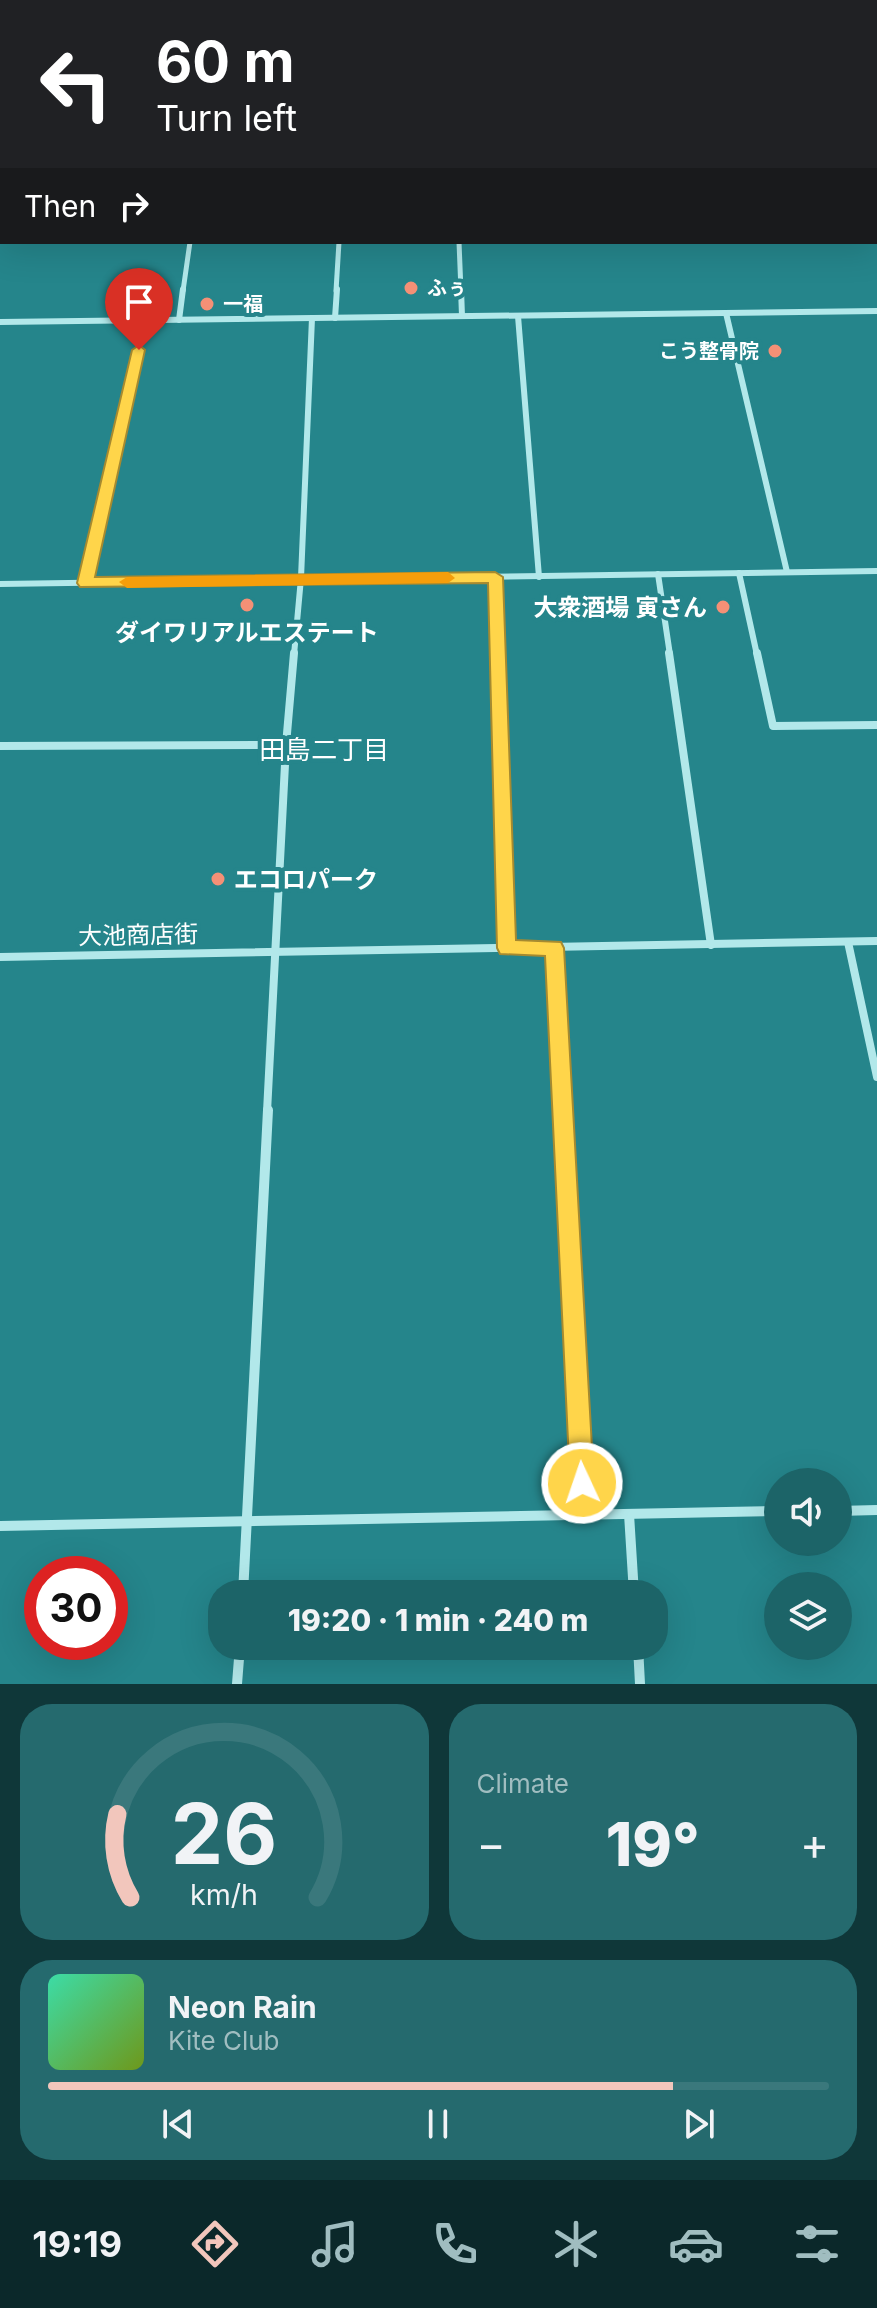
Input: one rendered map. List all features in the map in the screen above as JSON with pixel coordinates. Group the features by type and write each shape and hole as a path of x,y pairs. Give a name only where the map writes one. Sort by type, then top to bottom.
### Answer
{"street":[{"path":"179,320 190,244"},
{"path":"335,318 339,244"},
{"path":"459,244 462,316"},
{"path":"0,322 877,311"},
{"path":"726,313 787,572"},
{"path":"518,316 539,577"},
{"path":"244,1580 286,745 301,578 312,318"},
{"path":"85,583 145,320"},
{"path":"0,584 877,571"},
{"path":"739,573 773,726 877,725"},
{"path":"658,574 711,945"},
{"path":"495,577 507,948"},
{"path":"0,746 286,745"},
{"name":"大池商店街","path":"0,957 877,941"},
{"path":"848,942 877,1077"},
{"path":"554,948 584,1514"},
{"path":"852,1511 877,1510"},
{"path":"0,1526 764,1511"},
{"path":"629,1514 633,1580"},
{"path":"237,1684 239,1660"},
{"path":"639,1660 640,1684"}],"slow traffic":[{"path":"127,582 448,578"}],"place":[{"name":"ふぅ","path":"411,288"},
{"name":"一福","path":"207,304"},
{"name":"こう整骨院","path":"775,351"},
{"name":"ダイワリアルエステート","path":"247,605"},
{"name":"大衆酒場 寅さん","path":"723,607"},
{"name":"エコロパーク","path":"218,879"}],"district":[{"name":"田島二丁目","path":"324,749"}],"route":[{"path":"139,350 85,583 495,577 507,948 554,948 582,1483"}]}
